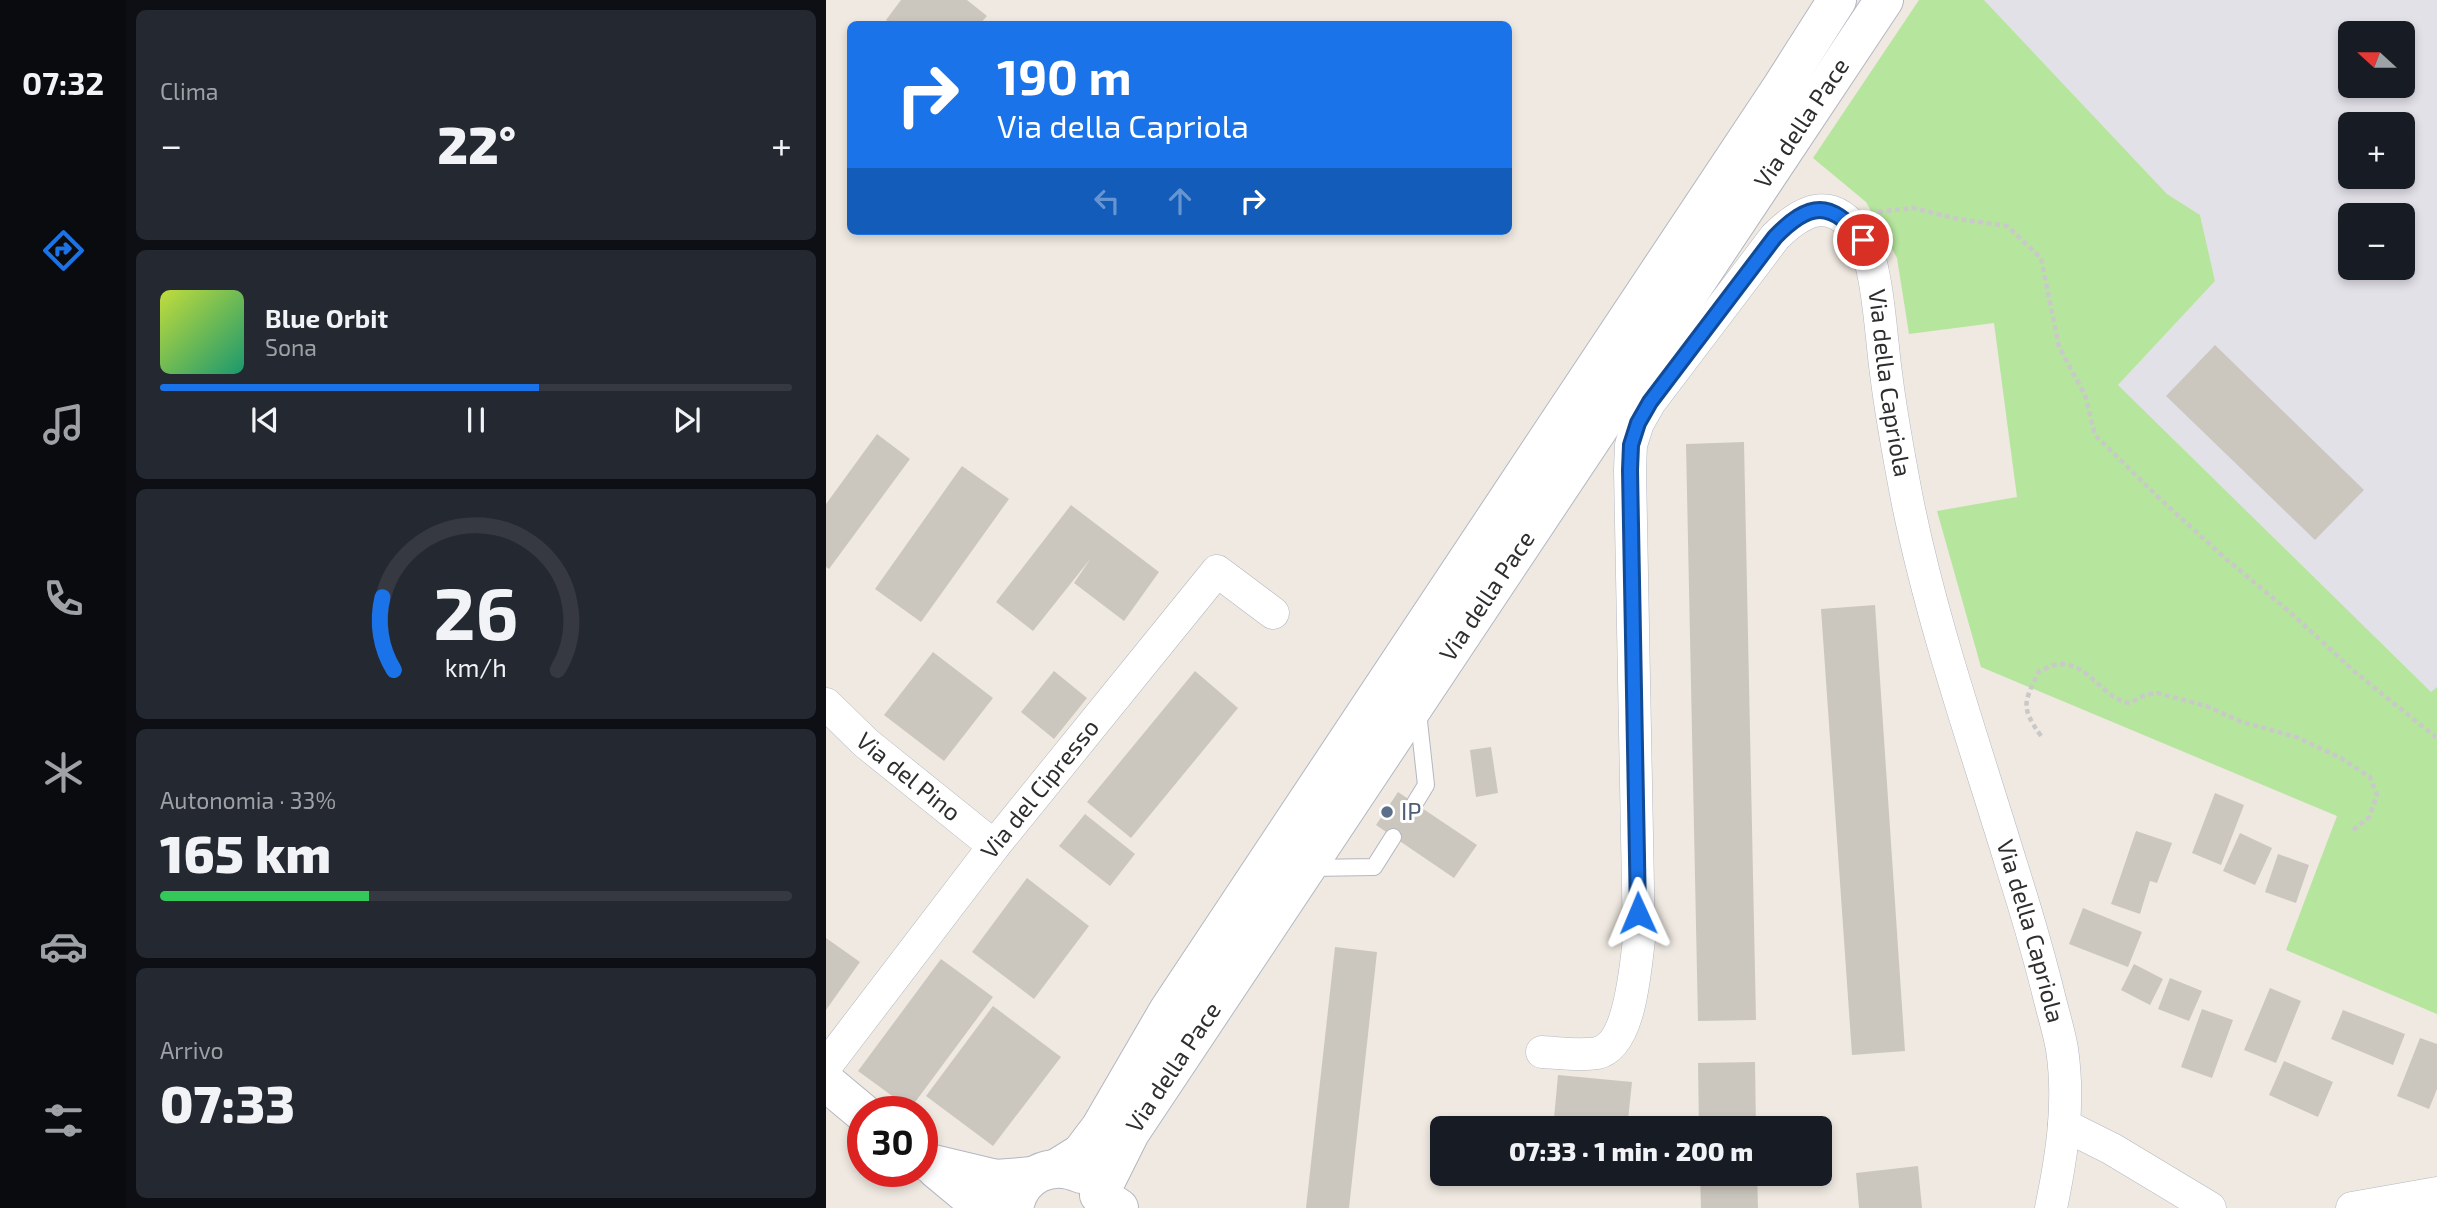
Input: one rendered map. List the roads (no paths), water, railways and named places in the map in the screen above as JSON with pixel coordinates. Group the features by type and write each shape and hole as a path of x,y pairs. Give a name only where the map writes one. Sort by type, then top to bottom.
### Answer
{"street":[{"name":"Via della Pace","path":"1035,1184 1081,1153 1101,1128 1168,1011 1837,0"},
{"name":"Via della Pace","path":"1107,1204 1130,1133 1884,0"},
{"name":"Via della Capriola","path":"1542,1052 1598,1053 1612,1045 1619,1036 1627,1014 1635,971 1639,940 1630,470 1631,445 1638,423 1665,381 1775,237 1793,219 1807,211 1820,210 1841,216 1863,240 1871,262 1886,377 1920,559 2045,978 2062,1047 2065,1090 2062,1157 2051,1208"},
{"name":"Via del Cipresso","path":"826,1066 993,846 1217,570 1273,613"},
{"name":"Via del Pino","path":"826,704 866,743 993,846"},
{"path":"826,1082 847,1100"},
{"path":"2064,1125 2112,1149 2210,1208"},
{"path":"938,1164 996,1179 1035,1184 1070,1170 1082,1175 1092,1184 1107,1204"},
{"path":"938,1172 983,1208"},
{"path":"2352,1208 2437,1193"}],"lane":[{"path":"1415,803 1426,785 1416,701"},
{"path":"1305,868 1374,867 1393,837"}],"place":[{"name":"IP","path":"1387,812"}]}
